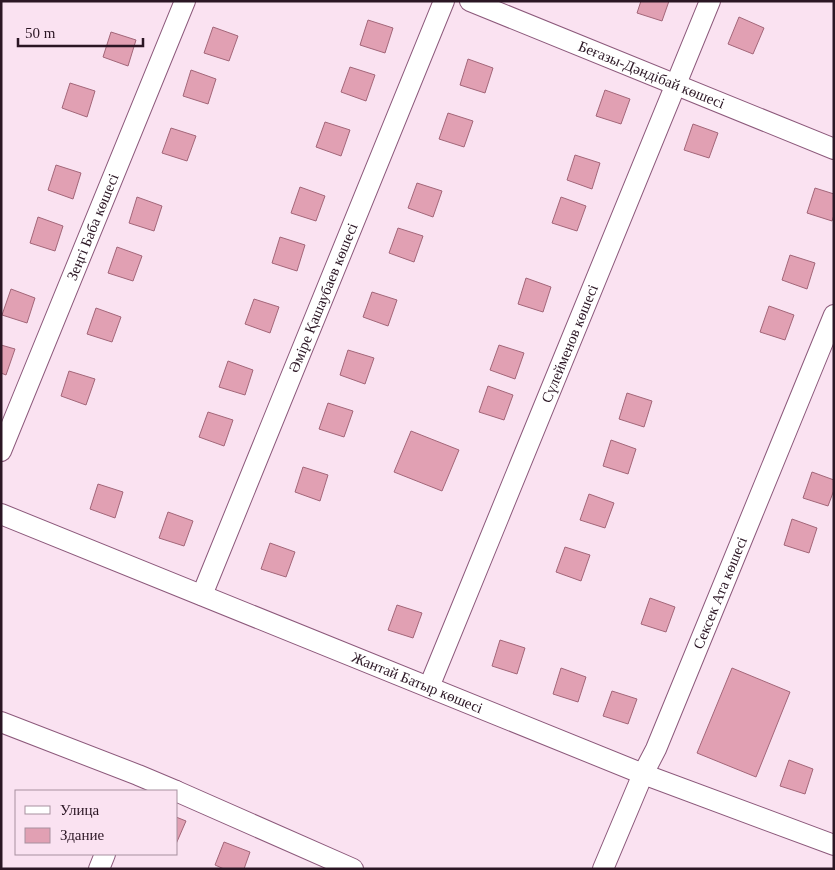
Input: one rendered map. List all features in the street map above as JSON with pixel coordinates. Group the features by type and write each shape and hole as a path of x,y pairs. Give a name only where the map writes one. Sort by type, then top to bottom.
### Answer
{"street":[{"name":"Зеңгі Баба көшесі","path":"1,451 185,1"},
{"name":"Әміре Қашаубаев көшесі","path":"202,595 444,1"},
{"name":"Беғазы-Дәндібай көшесі","path":"470,1 834,149"},
{"name":"Сүлейменов көшесі","path":"429,687 710,1"},
{"name":"Сексек Ата көшесі","path":"603,869 643,774 656,749 834,315"},
{"name":"Жантай Батыр көшесі","path":"1,514 643,774 834,846"},
{"path":"1,722 135,783 171,790"},
{"path":"178,792 353,869"},
{"path":"99,869 106,855"}],"building":[{"path":"641,1 669,1 662,21 637,13"},
{"path":"739,17 764,28 753,54 728,44"},
{"path":"368,20 393,28 385,53 360,45"},
{"path":"213,27 238,36 229,61 204,53"},
{"path":"111,32 136,40 128,66 103,57"},
{"path":"468,59 493,68 485,93 460,85"},
{"path":"350,67 375,75 366,101 341,92"},
{"path":"191,70 216,79 208,104 183,96"},
{"path":"70,83 95,91 87,117 62,108"},
{"path":"605,90 630,99 621,124 596,116"},
{"path":"448,113 473,121 464,147 439,139"},
{"path":"325,122 350,130 341,156 316,147"},
{"path":"693,124 718,133 709,158 684,150"},
{"path":"171,128 196,136 187,161 162,153"},
{"path":"575,155 600,163 592,189 567,180"},
{"path":"56,165 81,173 73,199 48,190"},
{"path":"417,183 442,191 433,217 408,208"},
{"path":"300,187 325,196 316,221 291,213"},
{"path":"815,188 834,194 834,215 832,221 807,213"},
{"path":"137,197 162,206 154,231 129,223"},
{"path":"561,197 586,206 577,231 552,223"},
{"path":"38,217 63,226 55,251 30,243"},
{"path":"398,228 423,236 414,262 389,253"},
{"path":"280,237 305,245 297,271 272,263"},
{"path":"117,247 142,256 133,281 108,273"},
{"path":"790,255 815,263 807,289 782,280"},
{"path":"526,278 551,287 543,312 518,304"},
{"path":"11,289 35,298 27,323 2,315"},
{"path":"372,292 397,300 388,326 363,317"},
{"path":"254,299 279,307 270,333 245,324"},
{"path":"769,306 794,315 785,340 760,332"},
{"path":"96,308 121,317 112,342 87,334"},
{"path":"1,345 15,349 6,375 1,373"},
{"path":"499,345 524,353 515,379 490,370"},
{"path":"348,350 374,358 365,384 340,375"},
{"path":"228,361 253,370 245,395 219,387"},
{"path":"69,371 95,379 86,405 61,396"},
{"path":"488,386 513,395 504,420 479,412"},
{"path":"627,393 652,401 644,427 619,419"},
{"path":"328,403 353,411 344,437 319,429"},
{"path":"208,412 233,420 224,446 199,437"},
{"path":"411,431 459,450 442,491 394,472"},
{"path":"611,440 636,449 628,474 603,466"},
{"path":"303,467 328,475 320,501 295,492"},
{"path":"812,472 834,480 834,490 828,506 803,498"},
{"path":"98,484 123,492 115,518 90,509"},
{"path":"589,494 614,503 605,528 580,520"},
{"path":"168,512 193,521 184,546 159,538"},
{"path":"792,519 817,528 809,553 784,545"},
{"path":"270,543 295,552 286,577 261,569"},
{"path":"565,547 590,555 581,581 556,572"},
{"path":"650,598 675,607 666,632 641,624"},
{"path":"397,605 422,613 413,638 388,630"},
{"path":"500,640 525,648 517,674 492,666"},
{"path":"561,668 586,677 578,702 553,694"},
{"path":"732,668 790,692 756,777 697,753"},
{"path":"612,691 637,699 628,724 603,716"},
{"path":"789,760 813,769 805,794 780,786"},
{"path":"178,818 186,821 178,839"},
{"path":"224,842 250,852 244,869 224,869 215,865"}]}
